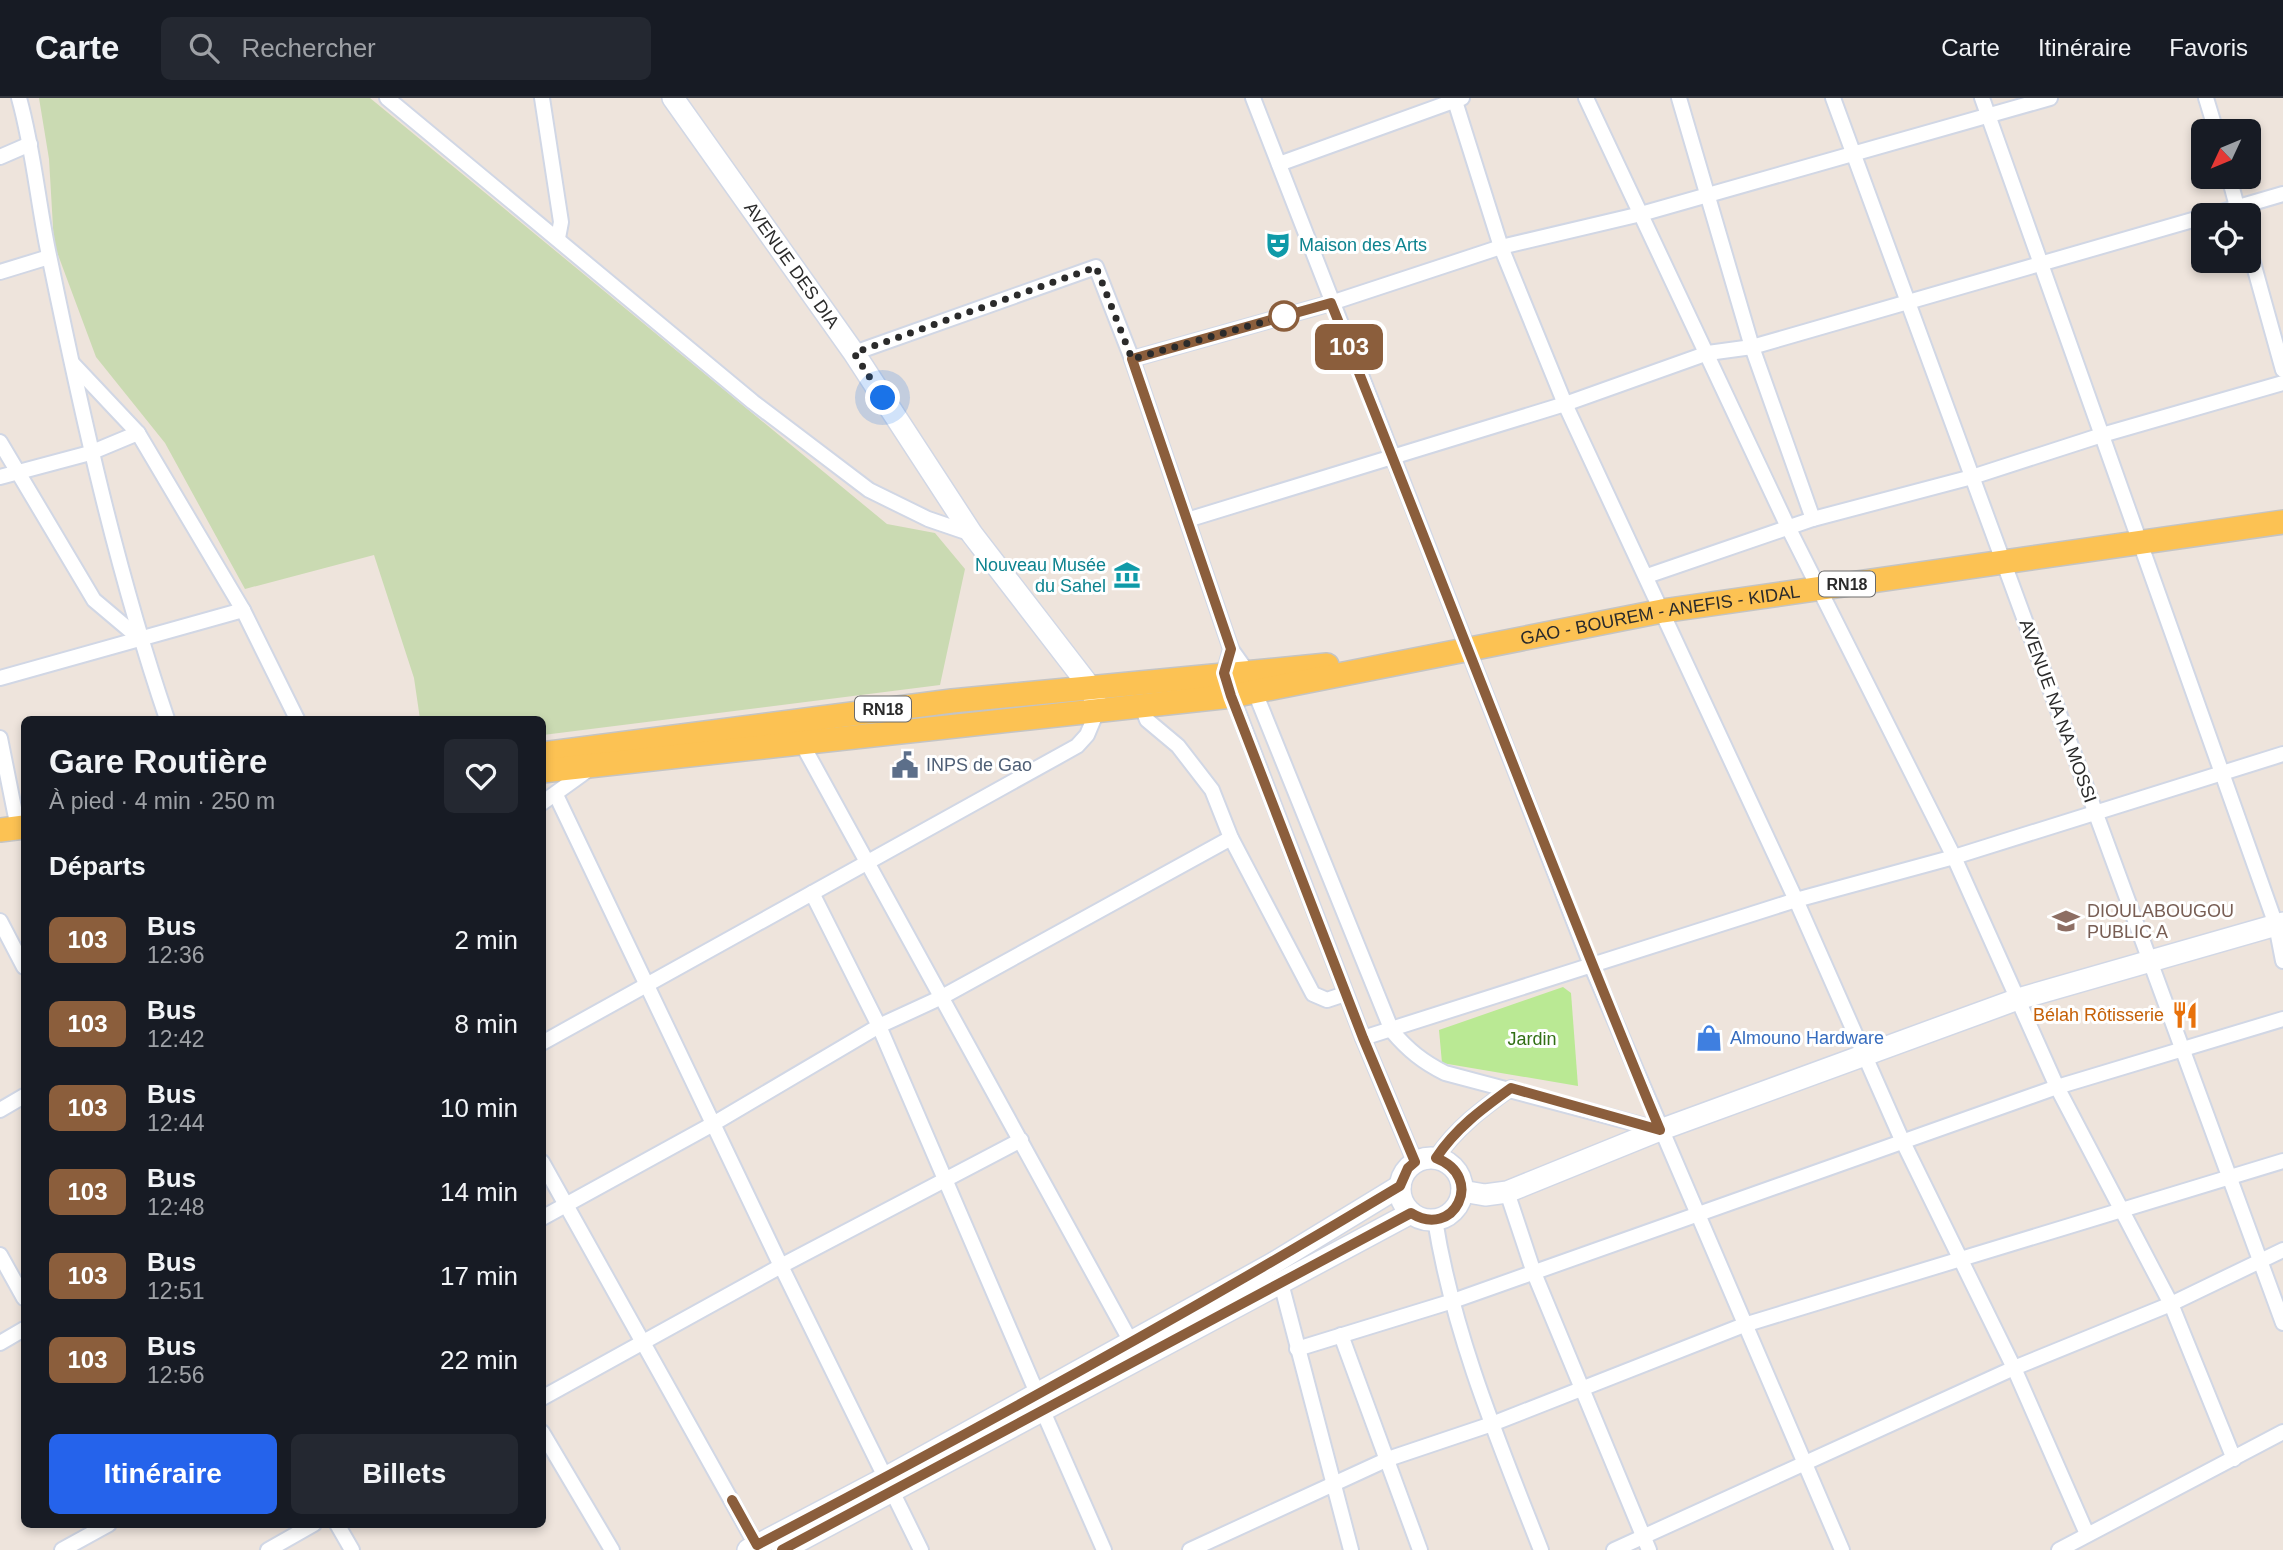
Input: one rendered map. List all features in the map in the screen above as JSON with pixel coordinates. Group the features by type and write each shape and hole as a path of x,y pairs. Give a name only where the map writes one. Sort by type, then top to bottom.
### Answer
{"main road":[{"name":"GAO - BOUREM - ANEFIS - KIDAL","path":"1414,658 1662,611 2283,522"},
{"name":"RN18","path":"546,753 938,702 1094,698 1141,705 1243,694 1414,658"},
{"name":"RN18","path":"546,771 832,739 1094,698 1235,672 1414,658"}],"street":[{"path":"19,98 90,453 139,638 166,716"},
{"path":"387,98 752,402 869,490 928,519 972,534"},
{"path":"542,98 561,222 558,238"},
{"name":"AVENUE DES DIA","path":"673,98 854,353 972,534 1094,698"},
{"path":"1253,98 1591,965 1660,1130 1700,1214 1803,1465 1842,1550"},
{"path":"1586,98 1788,527 1954,857 2057,1087 2171,1304 2234,1459"},
{"path":"1679,98 1752,347 1812,519"},
{"name":"AVENUE NA NA MOSSI","path":"1833,98 2283,1323"},
{"path":"1983,98 2222,772 2279,924 2283,961"},
{"path":"1132,359 1331,303 1501,247 1641,214 2050,98"},
{"path":"2206,98 2212,119"},
{"path":"1279,164 1457,99 1501,247 1565,404 1796,900 1902,1140 2014,1367 2087,1534"},
{"path":"0,157 30,144"},
{"path":"2259,203 2283,194"},
{"path":"1186,520 1565,404 1707,353 1752,347 1909,304 2191,220"},
{"path":"0,272 49,257"},
{"path":"854,353 1096,267 1132,359 1345,994 1363,1038 1426,1160 1455,1170 1462,1191 1454,1210 1435,1220 1411,1213 1401,1196 1400,1186 1408,1168 1426,1160 1474,1115 1511,1088"},
{"path":"2256,273 2283,370"},
{"path":"72,363 138,433 243,610 296,716"},
{"path":"1647,576 1812,519 1972,477 2102,435 2283,383"},
{"path":"0,477 90,453 138,433"},
{"path":"0,442 93,600 139,638"},
{"path":"0,678 243,610"},
{"path":"1231,649 1243,694 1392,1031 1425,1063 1446,1073 1511,1088 1660,1130"},
{"path":"546,1041 1077,746 1087,736 1094,698"},
{"path":"1141,705 1147,720 1160,728 1212,790 1231,838 1313,994 1327,1000 1345,994"},
{"path":"0,738 14,829"},
{"path":"802,742 1131,1342"},
{"path":"1363,1038 1392,1031 1796,900 1954,857 2283,754"},
{"path":"546,801 595,765"},
{"path":"556,795 780,1266 921,1550"},
{"path":"546,1216 713,1124 879,1026 942,997 1231,838"},
{"path":"812,893 879,1026 1104,1550"},
{"path":"0,921 21,961"},
{"path":"1462,1191 1485,1195 1507,1192 1660,1130 2018,999 2279,924"},
{"path":"1297,1349 1534,1273 2057,1087 2182,1047 2283,1019"},
{"path":"0,1110 21,1098"},
{"path":"546,1396 780,1266 1021,1140"},
{"path":"1190,1550 1388,1460 1492,1424 1744,1325 1963,1261 2283,1161"},
{"path":"546,1169 755,1548 889,1485"},
{"path":"1039,1401 1131,1342 1272,1264 1400,1186"},
{"path":"1507,1192 1534,1273 1645,1544"},
{"path":"782,1550 889,1485 1039,1401 1281,1283 1411,1213"},
{"path":"1435,1220 1443,1270 1452,1301 1492,1424 1541,1550"},
{"path":"1614,1550 1645,1544 1803,1465 2014,1367 2171,1304 2283,1250"},
{"path":"0,1255 21,1293"},
{"path":"1281,1283 1351,1550"},
{"path":"0,1343 21,1331"},
{"path":"1341,1335 1420,1550"},
{"path":"2059,1550 2283,1432"},
{"path":"546,1439 612,1550"},
{"path":"62,1550 102,1528"},
{"path":"268,1550 307,1528"},
{"path":"339,1528 352,1550"}],"green space":[{"path":"39,98 370,98 887,524 935,533 965,569 940,685 546,735 546,716 420,716 414,678 374,555 245,589 165,443 96,357 54,244 49,159"},
{"name":"Jardin","path":"1563,987 1571,993 1578,1086 1442,1063 1439,1030"}],"bus line":[{"name":"103","path":"732,1500 757,1545 885,1478 1272,1264 1400,1186 1408,1168 1415,1162 1363,1038 1231,696 1224,673 1231,649 1132,359 1331,303 1469,648 1591,965 1660,1130 1511,1088 1474,1115 1449,1139 1436,1158 1447,1162 1461,1180 1460,1201 1446,1217 1427,1220 1411,1213 782,1550"}],"place":[{"name":"Maison des Arts","path":"1278,245"},
{"name":"Nouveau Musée du Sahel","path":"1127,575"},
{"name":"INPS de Gao","path":"905,765"},
{"name":"DIOULABOUGOU PUBLIC A","path":"2066,921"},
{"name":"Bélah Rôtisserie","path":"2185,1015"},
{"name":"Almouno Hardware","path":"1709,1038"}],"route":[{"path":"883,398 854,353 1096,267 1132,359 1284,316"}]}
